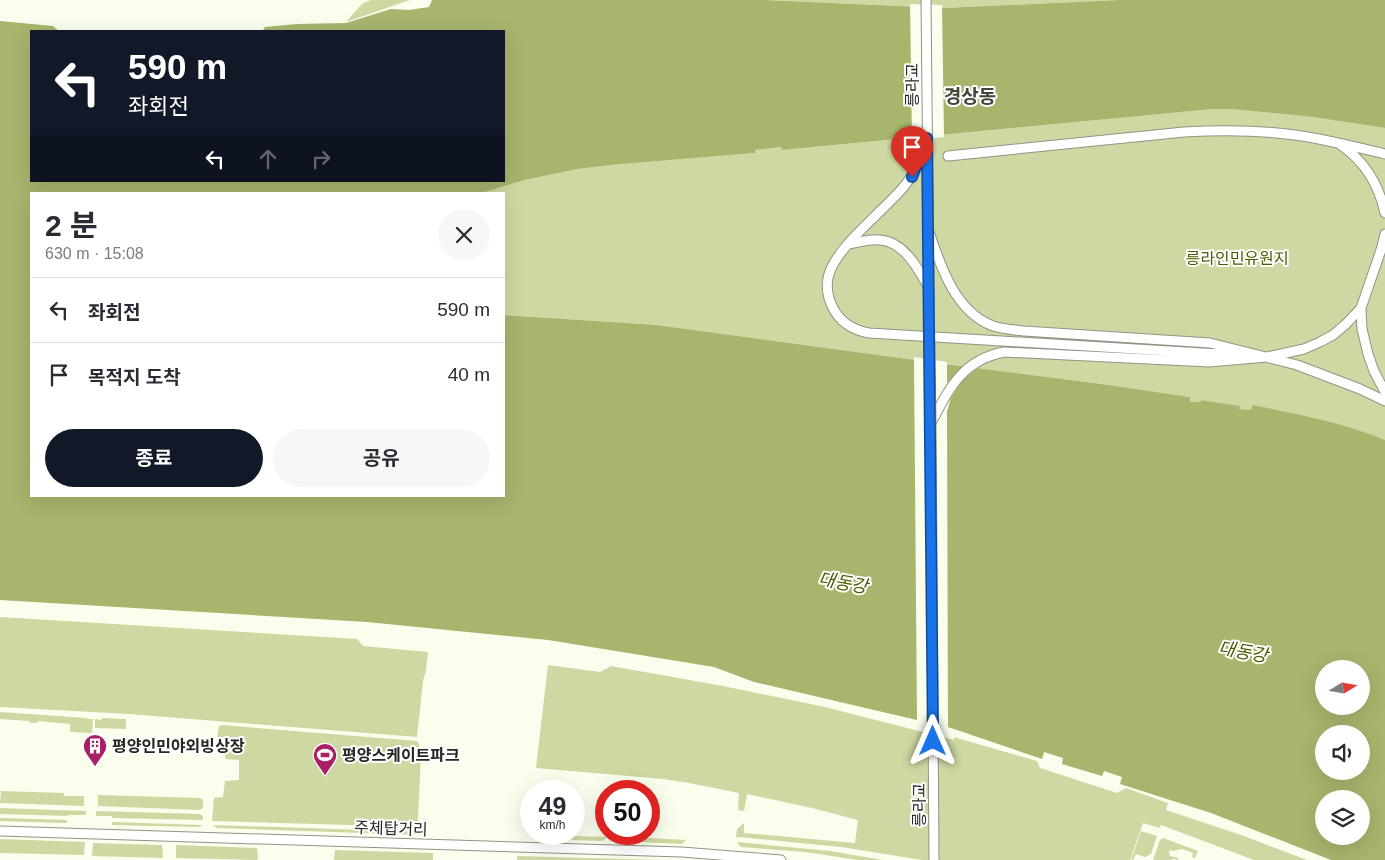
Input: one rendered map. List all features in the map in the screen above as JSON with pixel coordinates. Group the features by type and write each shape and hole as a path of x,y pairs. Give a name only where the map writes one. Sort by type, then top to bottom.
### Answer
{"main road":[{"name":"릉라교","path":"926,0 934,860"},
{"path":"948,156 1216,130 1296,135 1336,142 1385,154"},
{"path":"927,138 912,177 849,244 830,271 827,290 830,302 836,313 853,329 869,333 1267,357"},
{"path":"1336,142 1351,152 1371,177 1378,189 1385,213"},
{"path":"928,229 941,267 956,293 964,304 981,320 993,326 1024,332 1210,343 1297,365 1360,389 1385,401"},
{"path":"1385,234 1361,308 1362,329 1368,354 1385,392"},
{"path":"849,244 869,240 881,240 894,244 901,248 912,261 929,289"},
{"path":"931,423 954,382 968,368 986,357 1004,352 1209,362 1267,357 1304,349 1333,336 1361,308"},
{"name":"주체탑거리","path":"0,831 672,852 781,860"}],"green space":[{"path":"371,0 410,0 346,22 363,3"},
{"path":"765,0 1119,0 944,8"},
{"name":"릉라인민유원지","path":"1213,109 1232,109 1312,117 1385,128 1385,440 1330,422 1252,405 1251,410 1239,409 1239,406 1201,400 1201,402 1189,402 1189,397 1102,384 657,325 505,315 505,192 485,192 525,180 578,169 755,153 755,150 781,147 782,150"},
{"path":"0,617 357,639 363,646 428,652 417,737 129,714 0,707"},
{"path":"548,665 600,672 611,666 825,707 954,740 954,737 1037,761 1040,768 1117,793 1126,788 1168,803 1166,810 1241,835 1307,860 1254,860 1161,825 1160,828 1143,823 1130,860 922,860 841,847 736,837 737,829 744,823 744,833 855,843 858,820 747,794 744,811 738,810 739,793 689,783 536,768"},
{"path":"0,712 93,719 92,733 70,732 70,724 38,721 37,723 31,723 29,721 0,719"},
{"path":"102,718 126,719 126,729 95,728 95,719 101,720"},
{"name":"평양스케이트파크","path":"219,726 417,741 419,744 419,754 421,754 418,820 421,823 421,827 212,821 214,798 223,797 225,781 239,780 239,760 226,759 226,738 217,737"},
{"path":"1,791 64,793 64,796 84,796 84,806 0,803"},
{"path":"98,795 200,798 203,800 203,807 200,810 98,806"},
{"path":"0,808 86,811 86,815 0,814"},
{"path":"96,811 200,814 203,816 203,820 112,818 112,816 96,816"},
{"path":"0,818 67,820 67,823 0,821"},
{"path":"112,822 203,825 198,827 112,825"},
{"path":"213,825 423,832 420,835 217,828"},
{"path":"1141,831 1157,836 1151,854 1145,857 1136,854 1133,860 1131,860"},
{"path":"585,836 595,837 595,841 585,840"},
{"path":"1163,838 1198,851 1195,858 1192,857 1193,853 1182,849 1169,851 1170,856 1178,858 1178,860 1153,860 1160,840"},
{"path":"0,839 85,842 84,855 0,853"},
{"path":"660,839 686,840 682,844 660,843"},
{"path":"737,842 830,851 883,860 858,860 805,852 741,847"},
{"path":"93,843 162,845 163,858 92,856"},
{"path":"176,845 257,848 258,858 257,860 176,858"},
{"path":"335,850 433,853 433,860 334,860"},
{"path":"517,856 658,860 517,860"}],"water":[{"name":"대동강","path":"432,0 765,0 944,8 1119,0 1385,0 1385,128 1312,117 1232,109 1213,109 782,150 781,147 755,150 755,153 611,165 578,169 525,180 485,192 30,192 30,497 505,497 505,315 657,325 1102,384 1190,397 1190,402 1201,402 1201,400 1240,406 1239,409 1251,410 1252,405 1336,424 1385,440 1385,860 1331,860 1211,813 1120,784 1122,777 1104,771 1102,776 1062,764 1063,758 1044,752 1042,759 951,728 754,682 714,667 548,640 367,622 0,600 0,21 53,26 58,30 30,30 30,182 505,182 505,30 263,30 265,27 297,24 346,23 391,9 409,10 429,7"}],"pier":[{"path":"910,4 942,5 944,137 912,140"},
{"path":"914,357 947,362 947,383 965,364 980,366 964,379 958,387 951,398 947,411 948,730 917,722"}],"place":[{"name":"평양인민야외빙상장","path":"95,767"},
{"name":"평양스케이트파크","path":"325,776"}],"district":[{"name":"경상동","path":"970,96"}],"route":[{"path":"912,177 927,138 933,741"}]}
